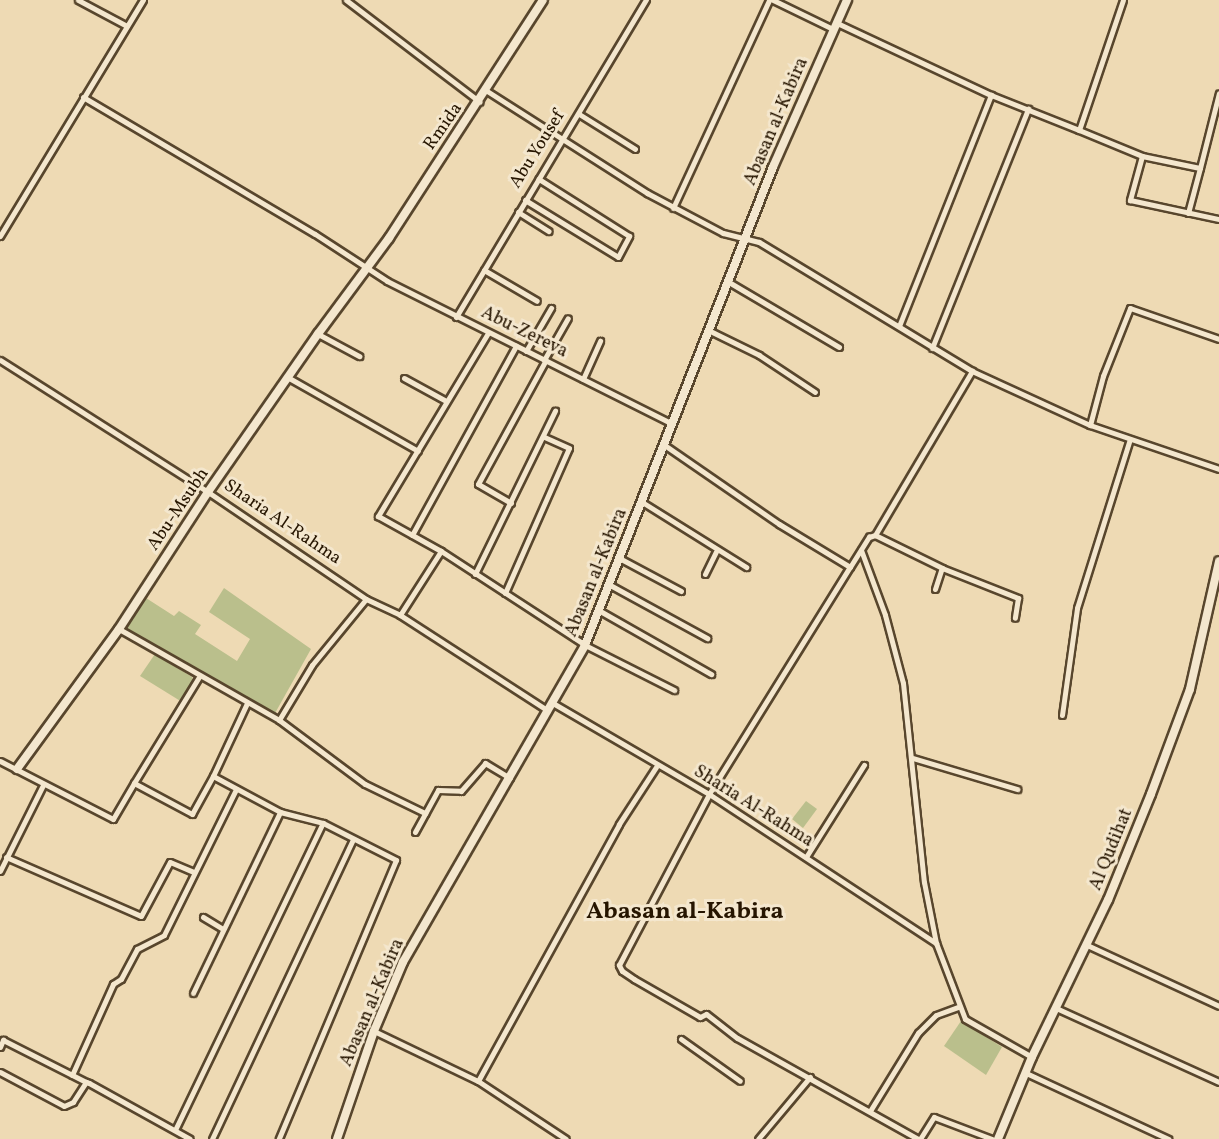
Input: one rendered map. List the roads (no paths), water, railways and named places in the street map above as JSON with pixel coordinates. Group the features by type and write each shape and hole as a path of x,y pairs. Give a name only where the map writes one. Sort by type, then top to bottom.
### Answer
{"street":[{"path":"78,0 127,26"},
{"path":"0,236 143,0"},
{"path":"346,0 480,102"},
{"name":"Rmida","path":"367,269 480,102 543,0"},
{"name":"Abu Yousef","path":"456,316 525,200 564,142 646,0"},
{"path":"674,208 771,0 990,95 1142,156 1200,168"},
{"name":"Abasan al-Kabira","path":"336,1139 374,1031 403,962 585,645 621,559 669,422 726,281 847,0"},
{"path":"1079,130 1124,0"},
{"path":"487,91 564,142 674,208 723,233 759,242 972,371 1090,425 1219,469"},
{"path":"1188,213 1219,93"},
{"path":"899,326 990,95"},
{"name":"Abu-Zereva","path":"83,97 315,234 367,269 488,333 669,422"},
{"path":"932,348 1028,109"},
{"path":"579,114 635,149"},
{"path":"1142,156 1130,200 1219,219"},
{"path":"525,200 618,257 629,236 539,179"},
{"path":"518,212 548,231"},
{"name":"Abu-Msubh","path":"17,769 119,629 208,492 318,334 367,269"},
{"path":"484,270 537,301"},
{"path":"726,281 839,347"},
{"path":"526,351 551,308"},
{"path":"1090,425 1103,376 1130,308 1219,339"},
{"path":"511,503 478,484 568,318"},
{"path":"707,329 759,355 815,392"},
{"path":"488,333 378,516 441,551 585,645 674,690"},
{"path":"318,334 359,356"},
{"path":"583,379 600,341"},
{"path":"412,535 516,346"},
{"name":"Sharia Al-Rahma","path":"0,360 208,492 366,599 400,615 549,706 709,794 936,943"},
{"path":"972,371 875,535 850,567 709,794 619,964 622,971 634,979 700,1017 706,1014 737,1038 919,1139 934,1117 992,1139"},
{"path":"289,378 418,451"},
{"path":"404,378 446,401"},
{"path":"476,574 555,411"},
{"path":"505,593 569,448 544,437"},
{"path":"1062,716 1077,608 1130,439"},
{"path":"662,442 779,524 850,567"},
{"path":"642,502 716,551 747,567"},
{"path":"875,535 942,568 1018,598 1015,618"},
{"path":"861,550 894,646 913,758 924,882 936,943 958,1007 965,1019 1032,1057"},
{"path":"400,615 441,551"},
{"path":"705,574 716,551"},
{"path":"621,559 681,591"},
{"name":"Al Qudihat","path":"998,1139 1032,1057 1108,900 1190,689 1219,561"},
{"path":"935,589 942,568"},
{"path":"610,585 707,638"},
{"path":"279,720 312,665 366,599"},
{"path":"600,611 711,674"},
{"path":"119,629 199,677 279,720 365,784 425,813"},
{"path":"0,761 113,819 199,677"},
{"path":"134,783 192,814 213,776 247,703"},
{"path":"913,758 1017,789"},
{"path":"415,832 438,790 461,791 485,763 510,778"},
{"path":"806,857 864,765"},
{"path":"478,1081 619,824 656,766"},
{"path":"213,776 279,812 323,823 396,860 279,1139"},
{"path":"0,871 43,785"},
{"path":"72,1075 113,984 122,979 137,949 164,935 236,789"},
{"path":"193,993 279,812"},
{"path":"175,1130 323,823"},
{"path":"212,1139 353,839"},
{"path":"6,857 141,916 170,862 194,873"},
{"path":"203,917 223,929"},
{"path":"1087,945 1218,1004"},
{"path":"870,1111 918,1034 936,1015 958,1007"},
{"path":"1056,1008 1219,1082"},
{"path":"374,1031 478,1081 564,1138"},
{"path":"681,1039 740,1081"},
{"path":"0,1047 3,1040 190,1139"},
{"path":"0,1072 64,1106 73,1102 86,1082"},
{"path":"1026,1073 1168,1139"},
{"path":"758,1139 810,1077"}],"district":[{"name":"Abasan al-Kabira","path":"685,913"}]}
